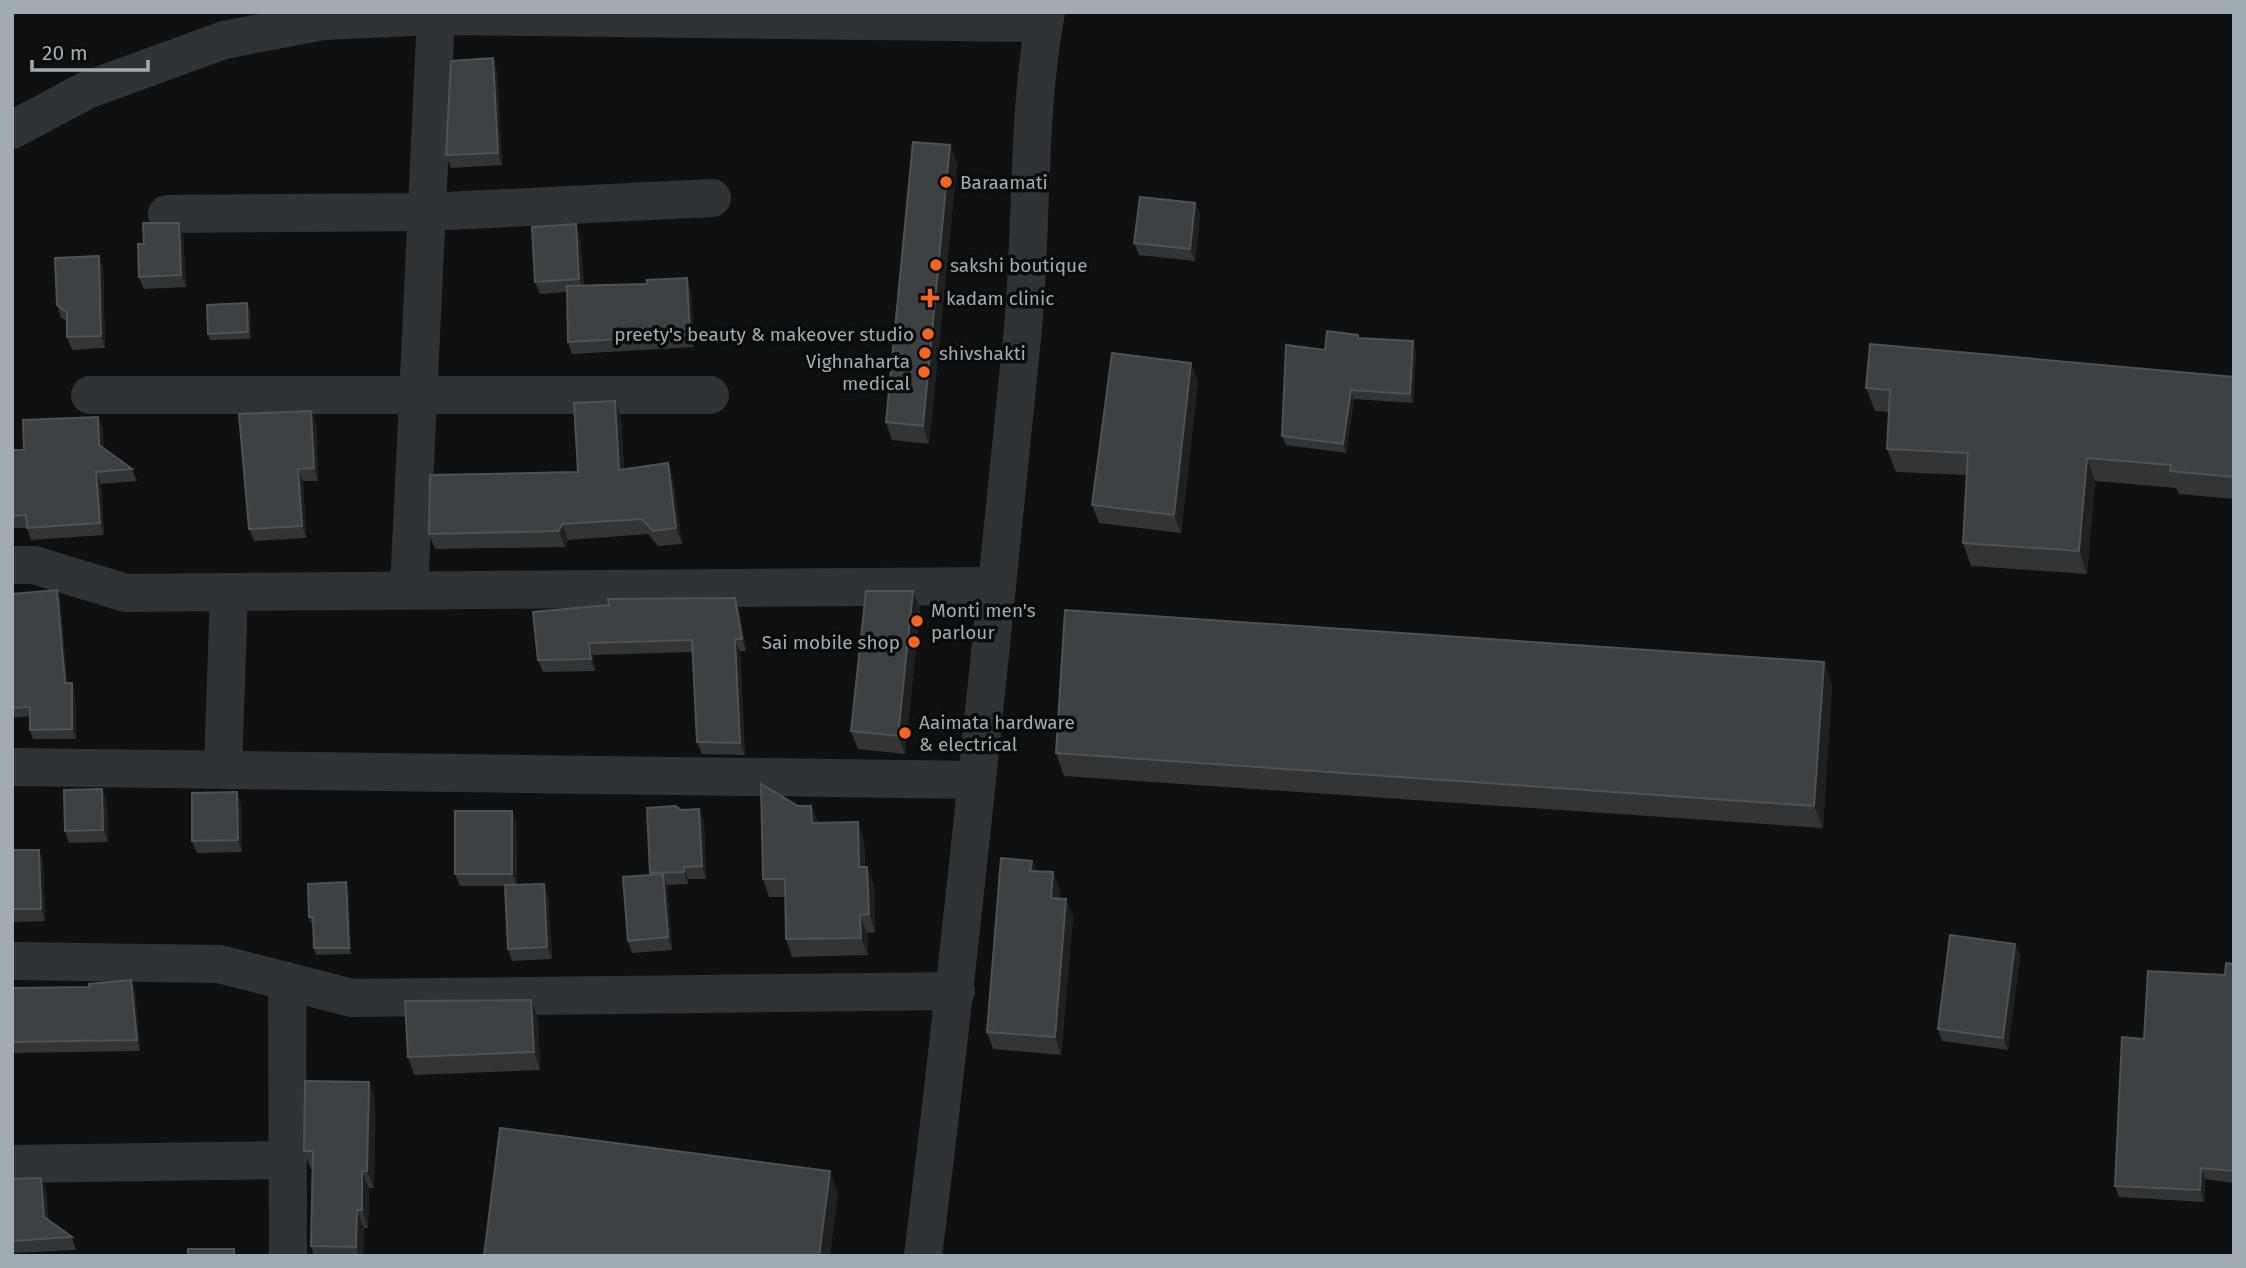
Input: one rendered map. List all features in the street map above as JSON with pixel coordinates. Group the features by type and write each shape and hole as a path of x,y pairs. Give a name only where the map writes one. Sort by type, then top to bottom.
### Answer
{"street":[{"path":"409,590 436,16"},
{"path":"12,130 87,90 224,40 323,21 436,16 1045,18 1035,86 1025,308 956,991 923,1256"},
{"path":"167,214 425,212 712,198"},
{"path":"90,395 710,395"},
{"path":"12,565 34,565 126,593 997,586"},
{"path":"223,769 229,592"},
{"path":"12,767 977,780"},
{"path":"12,961 219,964 352,998 956,991"},
{"path":"287,981 288,1256"},
{"path":"12,1164 288,1160"}],"building":[{"path":"493,58 498,153 446,155 451,61"},
{"path":"913,142 950,145 923,426 886,422"},
{"path":"1140,197 1195,203 1190,249 1134,243"},
{"path":"143,223 179,223 181,275 139,277 138,244 144,244"},
{"path":"576,224 579,279 535,282 532,227"},
{"path":"99,256 101,336 67,337 67,312 57,305 55,258"},
{"path":"687,278 690,335 568,342 567,286 647,284 647,280"},
{"path":"247,303 248,332 208,334 207,305"},
{"path":"1327,331 1358,335 1358,338 1413,341 1410,394 1351,390 1343,444 1282,436 1286,345 1325,350"},
{"path":"1870,344 2234,377 2234,477 2170,471 2171,465 2087,458 2079,551 1963,543 1968,453 1887,449 1890,390 1866,388"},
{"path":"1112,353 1191,363 1174,515 1092,505"},
{"path":"615,401 619,470 668,463 676,528 653,531 642,519 562,524 559,531 429,534 430,475 578,472 574,403"},
{"path":"311,411 314,468 298,469 302,526 249,529 239,414"},
{"path":"98,417 99,445 132,469 96,472 100,523 27,528 26,515 12,516 12,450 24,450 23,420"},
{"path":"57,590 65,683 72,683 72,729 30,730 30,707 12,708 12,594"},
{"path":"866,591 913,591 898,736 851,731"},
{"path":"735,598 742,639 735,639 740,743 697,742 692,640 589,643 591,659 538,660 533,612 609,605 608,599"},
{"path":"1065,610 1824,662 1814,806 1056,753"},
{"path":"761,784 798,806 811,806 812,823 858,822 859,867 867,867 869,914 860,915 861,938 786,939 785,879 763,879"},
{"path":"102,789 103,830 65,831 64,790"},
{"path":"237,792 238,840 192,841 192,793"},
{"path":"676,806 681,810 699,809 702,866 684,867 684,872 650,873 647,808"},
{"path":"455,811 512,811 512,874 455,874"},
{"path":"12,850 39,850 41,909 12,909"},
{"path":"1001,858 1032,861 1030,871 1053,872 1051,898 1066,899 1055,1037 987,1032"},
{"path":"663,874 668,937 628,941 623,877"},
{"path":"346,882 349,948 314,948 308,884"},
{"path":"544,884 547,947 508,949 505,885"},
{"path":"1950,935 2015,944 2003,1038 1938,1029"},
{"path":"2226,963 2234,964 2234,1171 2201,1168 2200,1190 2115,1186 2122,1037 2144,1039 2148,971 2225,975"},
{"path":"131,980 137,1040 12,1042 12,988 89,987 89,984"},
{"path":"531,1000 534,1052 408,1057 405,1001"},
{"path":"305,1081 369,1082 367,1171 362,1171 362,1210 357,1210 356,1247 311,1246 313,1151 304,1151"},
{"path":"500,1128 830,1171 819,1256 484,1256"},
{"path":"41,1178 44,1217 72,1237 12,1241 12,1179"},
{"path":"188,1249 234,1249 234,1256 188,1256"}],"place":[{"name":"Baraamati","path":"946,182"},
{"name":"sakshi boutique","path":"936,265"},
{"name":"kadam clinic","path":"930,298"},
{"name":"preety's beauty & makeover studio","path":"928,334"},
{"name":"shivshakti","path":"925,353"},
{"name":"Vighnaharta medical","path":"924,372"},
{"name":"Monti men's parlour","path":"917,621"},
{"name":"Sai mobile shop","path":"914,642"},
{"name":"Aaimata hardware & electrical","path":"905,733"}]}
